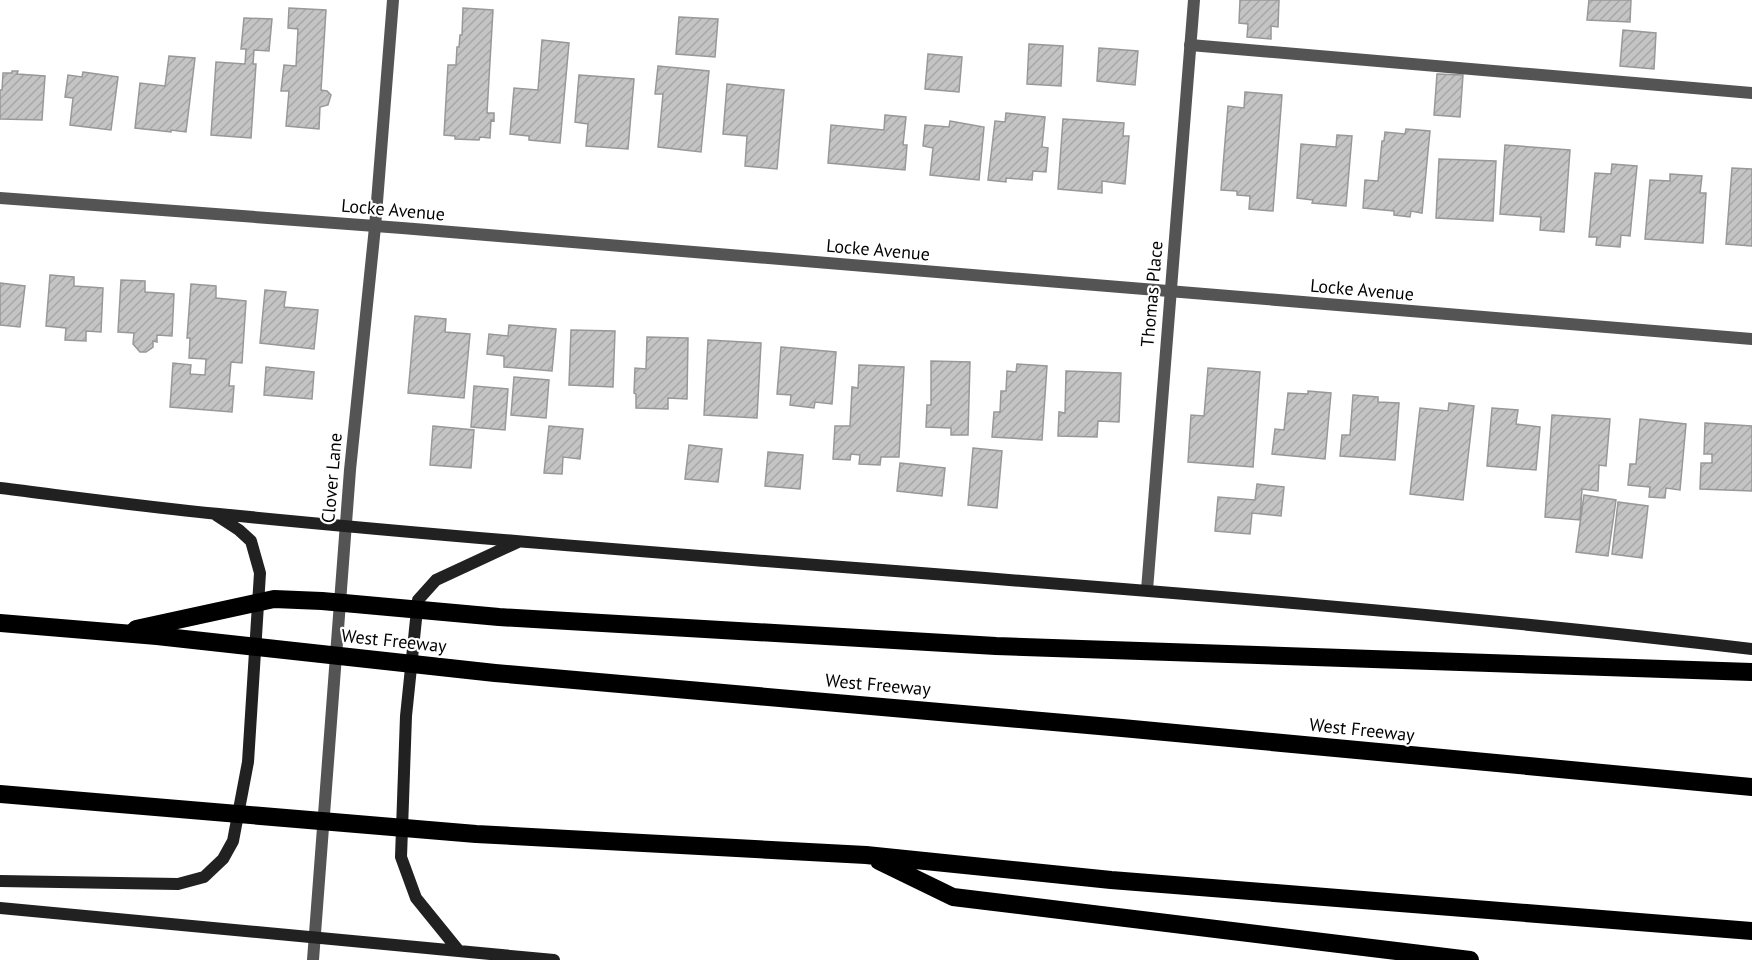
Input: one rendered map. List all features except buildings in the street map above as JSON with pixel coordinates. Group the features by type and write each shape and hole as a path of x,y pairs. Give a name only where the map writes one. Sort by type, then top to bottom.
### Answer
{"highway":[{"path":"120,632 274,599 322,601 499,617 996,646 1752,672"},
{"name":"West Freeway","path":"0,623 120,632 495,673 1122,728 1752,787"},
{"path":"0,794 476,834 866,855 1111,880 1752,931"},
{"path":"866,855 953,897 1470,960"}],"main road":[{"path":"0,488 215,514 519,542 1147,590 1613,633 1752,649"},
{"path":"0,880 178,884 204,877 223,859 233,841 248,762 260,573 251,541 215,514"},
{"path":"459,951 416,898 401,857 406,716 418,600 436,580 519,542"},
{"path":"0,908 554,960"}],"street":[{"name":"Clover Lane","path":"313,960 346,526 375,226 393,0"},
{"name":"Thomas Place","path":"1147,590 1194,0"},
{"path":"1190,45 1752,93"},
{"name":"Locke Avenue","path":"0,198 375,226 1752,339"}]}
